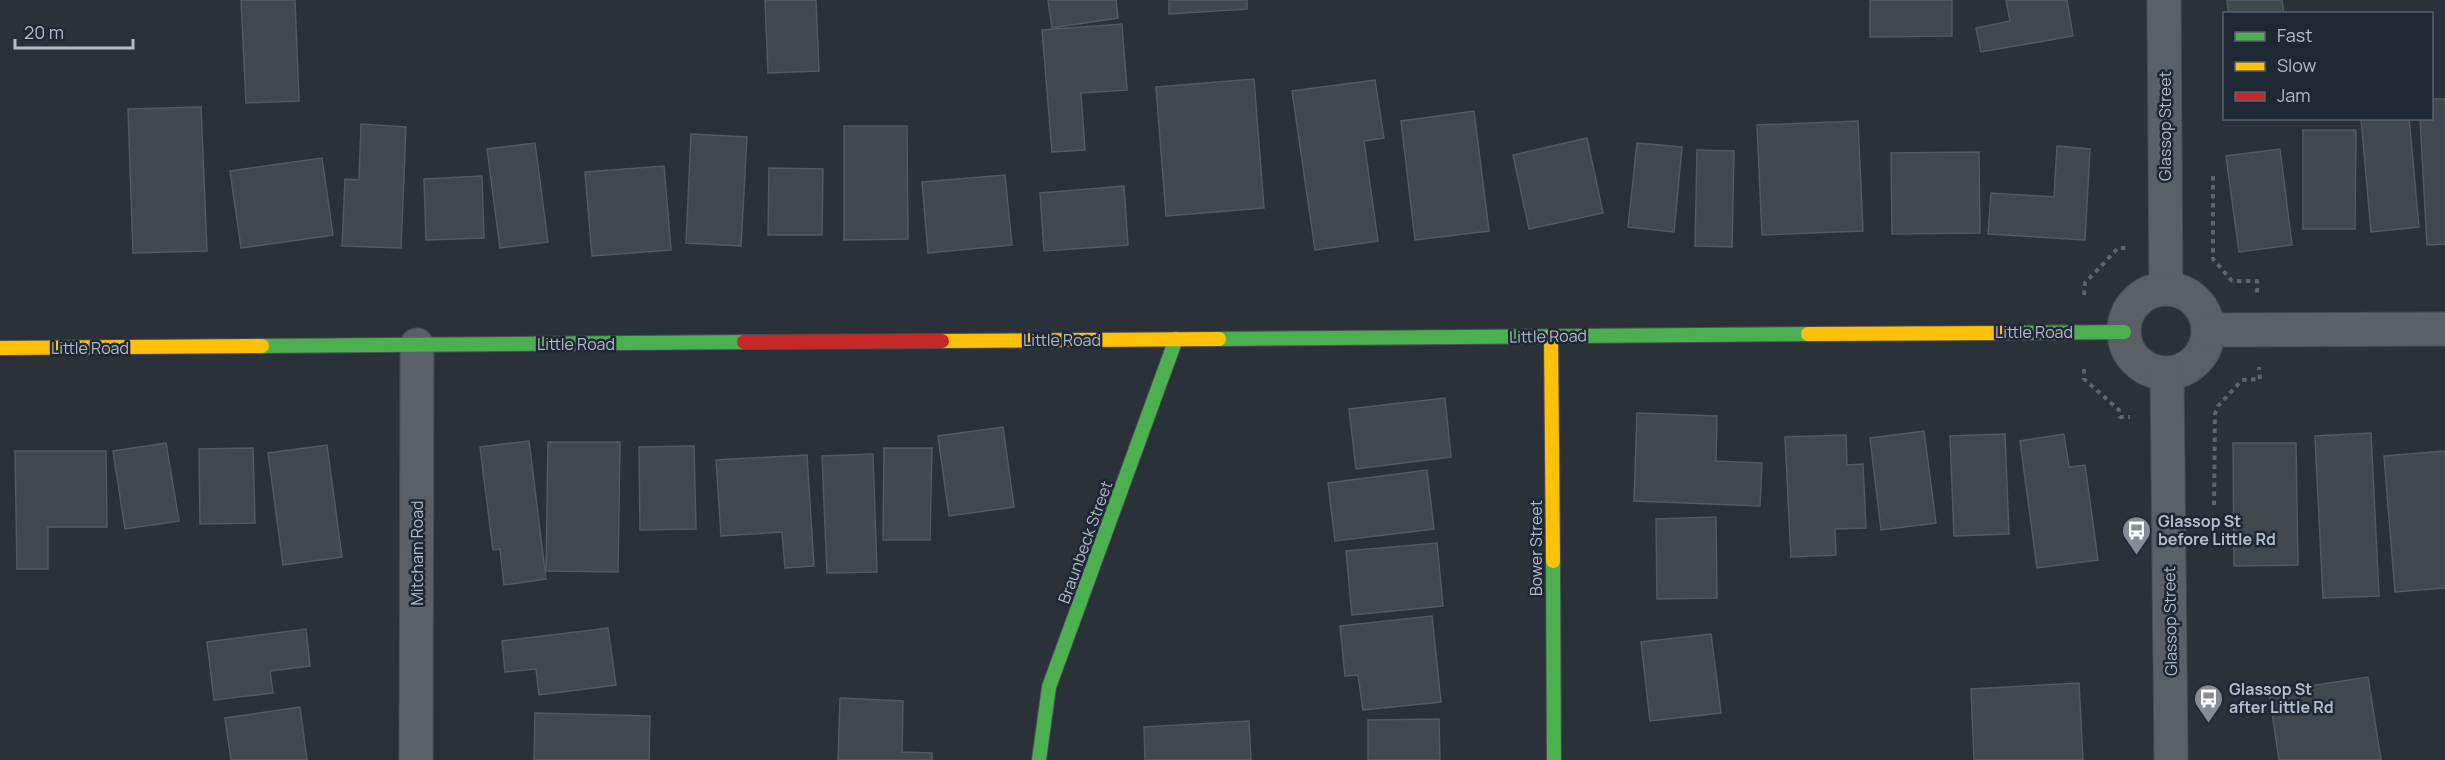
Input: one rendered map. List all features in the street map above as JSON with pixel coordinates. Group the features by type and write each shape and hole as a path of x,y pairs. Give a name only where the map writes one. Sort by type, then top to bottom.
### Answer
{"street":[{"name":"Glassop Street","path":"2164,0 2166,289"},
{"path":"2166,289 2191,297 2206,317 2208,330 2201,356 2192,365 2167,374 2142,366 2126,345 2124,332 2131,306 2141,297 2166,289"},
{"path":"2208,330 2445,329"},
{"name":"Little Road","path":"0,348 2124,332"},
{"name":"Bower Street","path":"1551,336 1554,760"},
{"name":"Braunbeck Street","path":"1039,760 1049,687 1176,339"},
{"name":"Mitcham Road","path":"416,760 417,345"},
{"name":"Glassop Street","path":"2167,374 2171,760"}],"path":[{"path":"2213,176 2212,259 2232,281 2257,282"},
{"path":"2085,283 2118,248"},
{"path":"2084,379 2119,410 2120,417"},
{"path":"2214,505 2215,414 2218,406 2242,380 2260,379"}],"building":[{"path":"241,0 295,0 299,101 246,103"},
{"path":"765,0 816,0 819,71 768,73"},
{"path":"1048,0 1116,0 1118,18 1052,28"},
{"path":"1169,0 1247,0 1247,9 1169,14"},
{"path":"1870,0 1952,0 1952,36 1870,37"},
{"path":"2006,0 2067,0 2073,36 1981,52 1976,28 2010,21"},
{"path":"2227,0 2282,0 2284,12 2229,12"},
{"path":"1122,24 1127,90 1081,93 1085,150 1052,152 1042,30"},
{"path":"1254,79 1264,208 1166,216 1156,87"},
{"path":"1375,80 1384,138 1364,141 1378,241 1315,250 1292,91"},
{"path":"2433,99 2445,99 2445,244 2427,245 2420,120 2433,120"},
{"path":"201,107 207,251 133,253 128,109"},
{"path":"1474,111 1489,231 1415,240 1401,121"},
{"path":"2361,120 2409,120 2419,227 2371,232"},
{"path":"1858,121 1863,231 1762,235 1757,125"},
{"path":"361,124 406,127 401,248 342,246 345,179 359,180"},
{"path":"844,126 907,126 908,239 844,240"},
{"path":"2303,130 2356,130 2355,229 2303,229"},
{"path":"691,134 747,137 741,246 686,243"},
{"path":"1587,138 1603,213 1529,229 1513,155"},
{"path":"535,143 548,242 500,248 487,149"},
{"path":"1637,143 1682,147 1674,232 1628,227"},
{"path":"2057,146 2090,149 2085,240 1988,234 1991,193 2054,197"},
{"path":"2280,149 2292,245 2239,252 2226,156"},
{"path":"1697,150 1734,151 1732,247 1695,246"},
{"path":"1979,152 1980,233 1892,234 1891,153"},
{"path":"322,158 333,235 241,248 230,171"},
{"path":"664,166 671,250 592,256 585,172"},
{"path":"769,168 823,169 822,235 768,235"},
{"path":"1005,175 1012,245 928,253 922,182"},
{"path":"482,176 484,238 426,240 424,179"},
{"path":"1124,186 1128,245 1044,251 1040,193"},
{"path":"1445,398 1451,457 1356,469 1349,409"},
{"path":"1637,413 1717,416 1716,461 1762,463 1760,506 1634,501"},
{"path":"1003,427 1014,507 949,516 938,436"},
{"path":"1924,431 1936,523 1881,530 1870,438"},
{"path":"2371,433 2379,596 2323,598 2315,436"},
{"path":"2005,434 2009,534 1954,536 1950,436"},
{"path":"2064,434 2069,467 2085,465 2098,560 2037,568 2020,441"},
{"path":"1846,435 1847,465 1863,464 1866,528 1835,529 1836,555 1791,557 1785,437"},
{"path":"529,441 546,579 504,585 500,549 493,550 480,447"},
{"path":"548,442 620,442 618,572 546,571"},
{"path":"166,443 179,521 125,529 113,451"},
{"path":"2233,443 2296,443 2298,565 2234,566"},
{"path":"327,445 342,557 283,565 268,453"},
{"path":"694,446 696,529 640,530 639,447"},
{"path":"253,448 255,523 200,524 199,449"},
{"path":"884,448 932,448 930,540 883,540"},
{"path":"15,451 106,451 107,527 48,527 48,569 17,569"},
{"path":"2445,451 2445,588 2395,592 2384,456"},
{"path":"873,454 877,572 827,573 822,456"},
{"path":"807,455 814,566 785,568 782,532 721,536 716,460"},
{"path":"1427,470 1434,529 1335,541 1328,483"},
{"path":"1716,517 1717,598 1657,599 1656,519"},
{"path":"1437,543 1443,606 1352,615 1346,551"},
{"path":"1432,616 1441,702 1363,710 1358,675 1345,676 1340,626"},
{"path":"608,628 616,685 539,695 536,669 505,672 502,641"},
{"path":"306,629 310,666 270,671 273,693 214,700 207,642"},
{"path":"1711,634 1721,713 1650,721 1641,642"},
{"path":"2368,677 2381,760 2279,760 2269,692"},
{"path":"2079,683 2083,760 1974,760 1971,689"},
{"path":"840,698 903,701 902,752 932,753 932,760 838,760"},
{"path":"300,707 307,760 231,760 225,718"},
{"path":"535,713 650,716 649,760 534,760"},
{"path":"1439,719 1440,760 1368,760 1368,720"},
{"path":"1249,721 1251,760 1145,760 1144,727"}],"traffic: fast":[{"path":"2010,333 2124,332"},
{"path":"1219,339 1808,334"},
{"path":"1039,760 1049,687 1176,339"},
{"path":"262,346 744,342"},
{"path":"1553,561 1554,760"}],"traffic: slow":[{"path":"1808,334 2010,333"},
{"path":"1551,336 1553,561"},
{"path":"942,341 1219,339"},
{"path":"0,348 262,346"}],"traffic: jam":[{"path":"744,342 942,341"}],"place":[{"name":"Glassop St before Little Rd","path":"2137,556"},
{"name":"Glassop St after Little Rd","path":"2208,724"}]}
